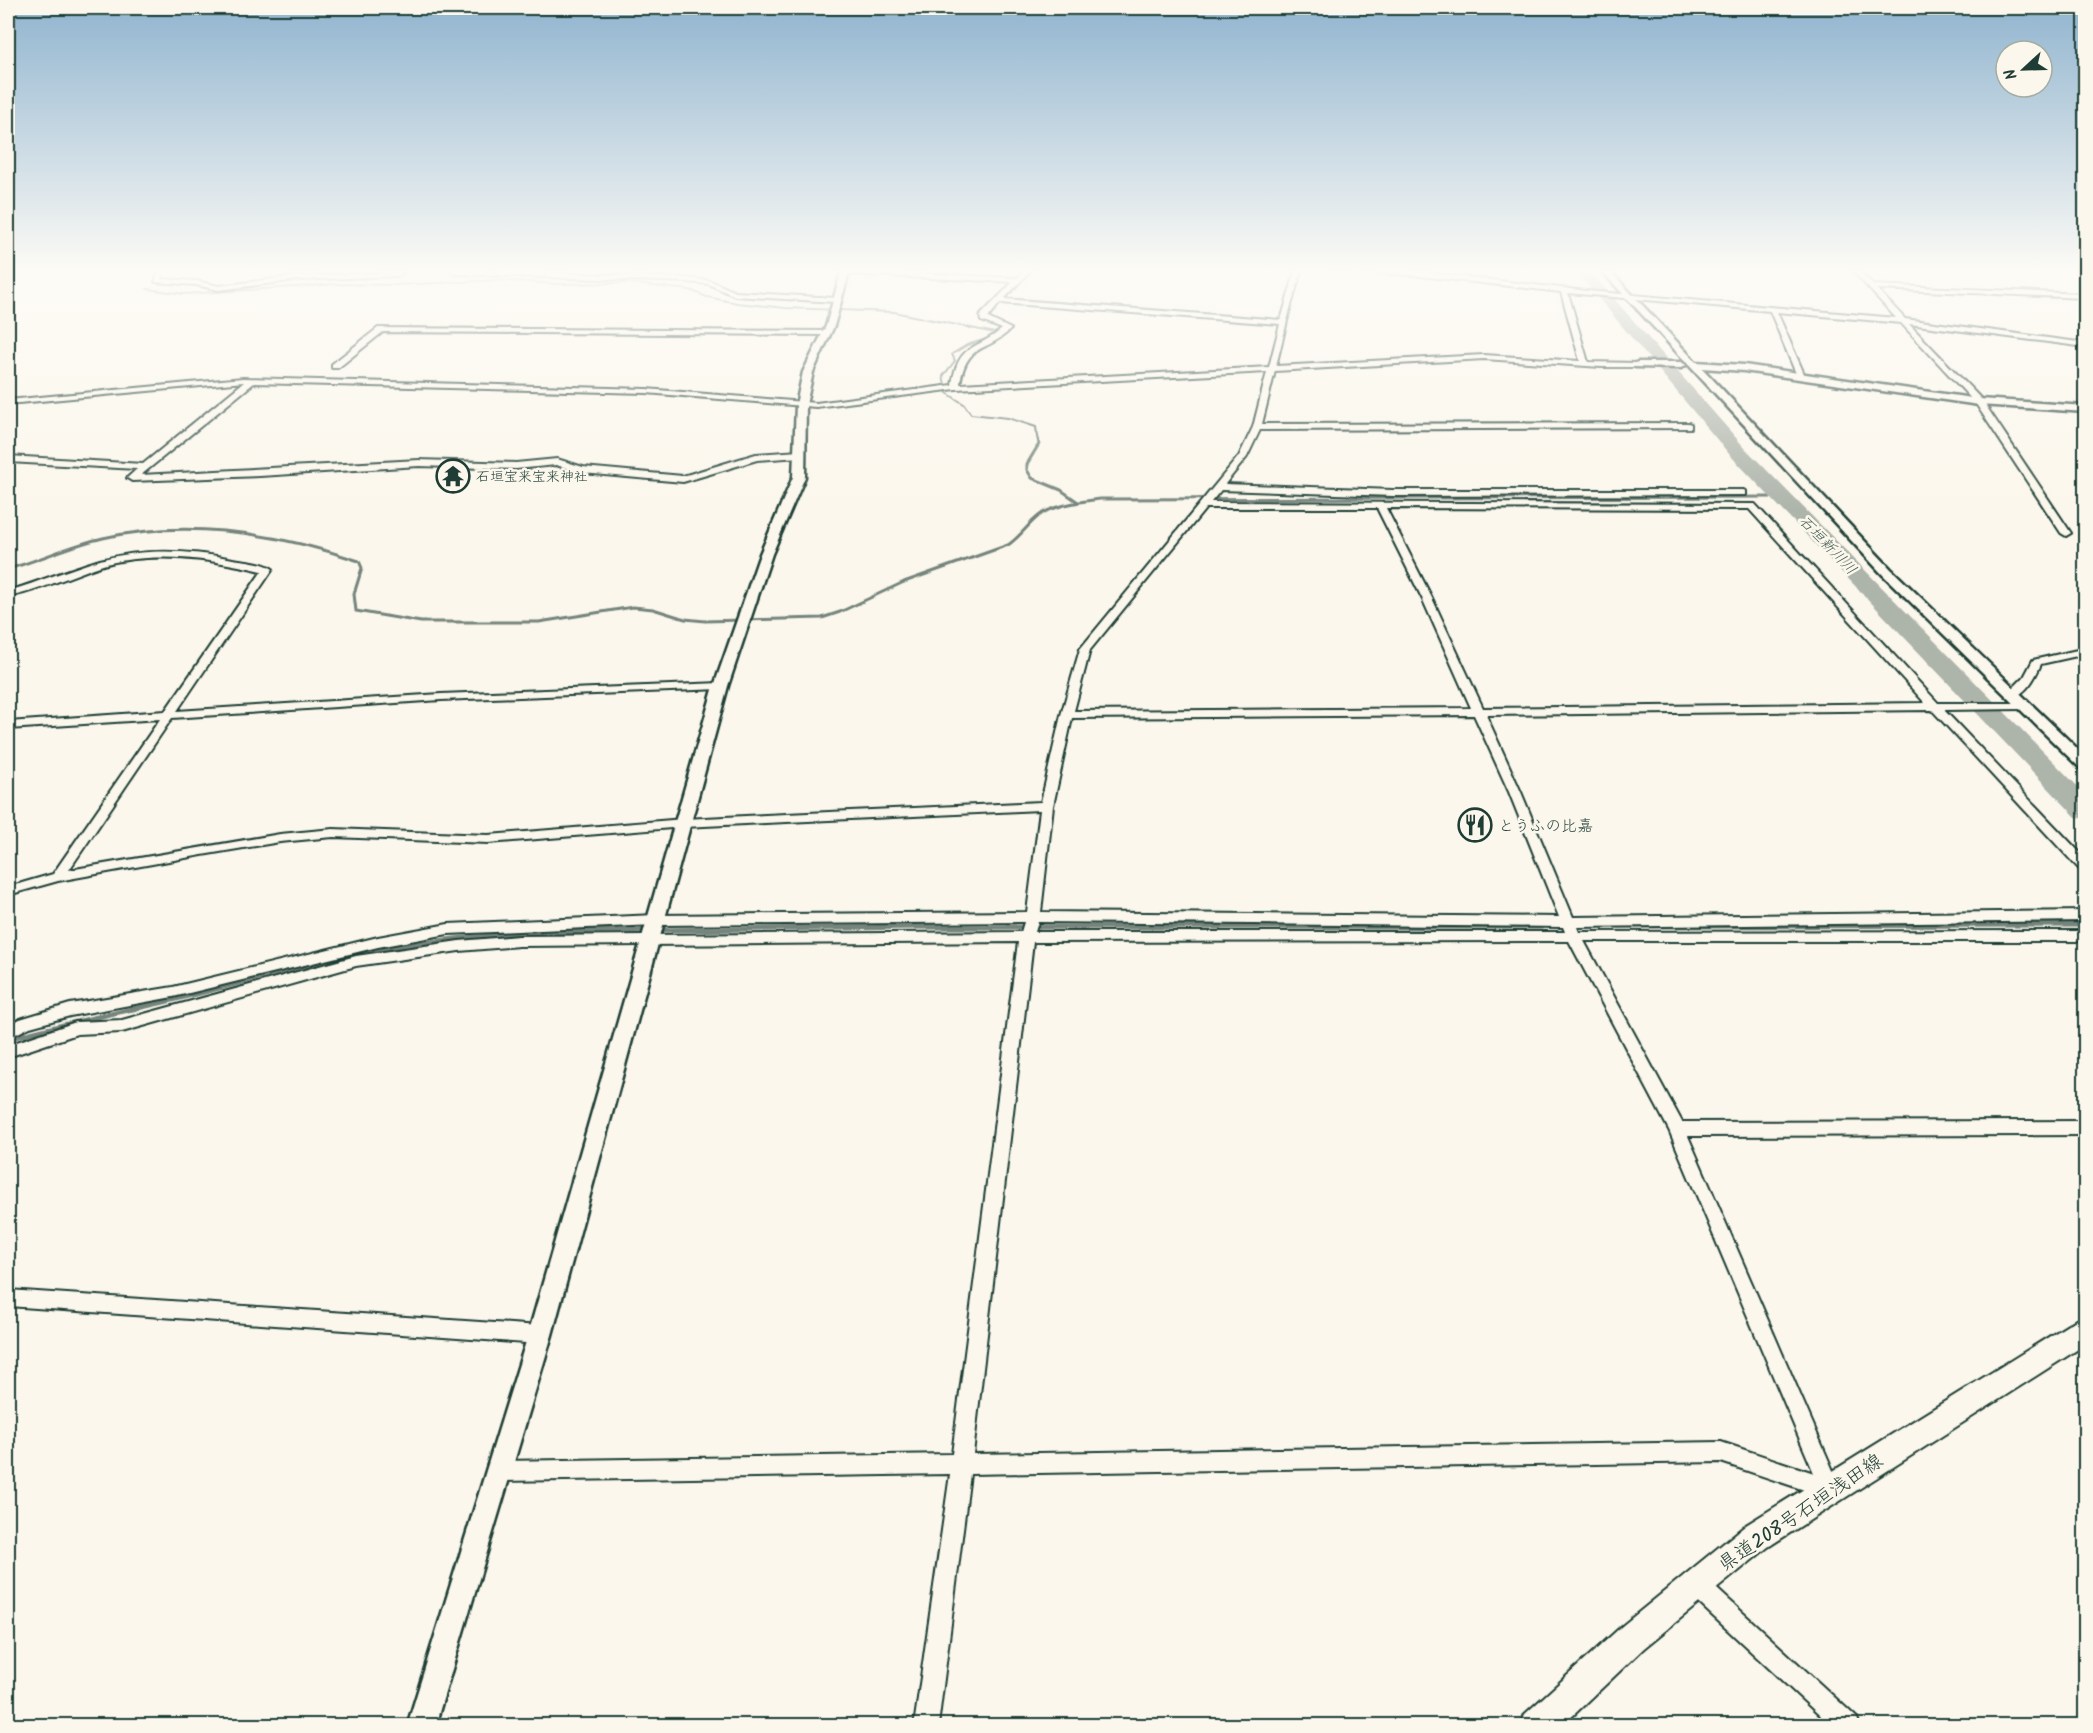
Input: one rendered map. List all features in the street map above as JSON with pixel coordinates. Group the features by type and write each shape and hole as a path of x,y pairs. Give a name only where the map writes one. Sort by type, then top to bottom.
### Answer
{"main road":[{"name":"県道208号石垣浅田線","path":"1537,1725 1633,1637 1695,1584 1757,1536 2085,1329"}],"street":[{"path":"335,366 356,350"},
{"path":"421,1725 540,1335 721,686 766,554 799,477 801,405 808,372 818,350"},
{"path":"956,387 960,362 971,350"},
{"path":"927,1725 1026,937 1033,917 1047,807 1067,715 1085,649 1243,457 1257,427 1276,350"},
{"path":"1581,350 1585,364"},
{"path":"1673,350 1887,572 2085,766"},
{"path":"1790,350 1801,376"},
{"path":"1931,350 1979,402 2066,533"},
{"path":"8,402 229,380 252,380 646,391 816,405 956,387 1484,357 1585,364 1744,368 1979,402 2085,409"},
{"path":"252,380 132,478 419,463 516,466 557,462 582,470 683,479 756,457 800,454"},
{"path":"1257,427 1688,426"},
{"path":"8,459 143,467"},
{"path":"1220,487 1393,493 1743,493"},
{"path":"1204,505 1752,506 1851,612 1934,707 2085,868"},
{"path":"1380,505 1427,598 1515,792 1571,930 1677,1129 1831,1489"},
{"path":"8,594 106,561 136,556 202,556 268,569 58,877"},
{"path":"2012,695 2029,679 2037,662 2085,651"},
{"path":"8,726 441,697 721,686"},
{"path":"1067,715 2023,706"},
{"path":"8,891 58,877 280,838 333,833 488,839 684,824 1047,807"},
{"path":"8,1051 76,1028 122,1026 357,962 459,946 519,941 1571,930 2085,916"},
{"path":"8,1032 25,1023 70,1010 173,992 378,942 448,929 656,920 1033,917 1571,930 2085,936"},
{"path":"1677,1129 2085,1128"},
{"path":"8,1298 540,1335"},
{"path":"498,1471 1721,1452 1831,1489"},
{"path":"1695,1584 1849,1725"}],"waterway":[{"path":"959,350 952,354 955,361 943,376 947,393 964,404 971,414 1008,418 1036,427 1037,435"},
{"name":"石垣新川川","path":"1650,350 1737,451 2086,811"},
{"path":"1037,434 1039,444 1027,464 1027,470 1032,478 1061,490 1078,502"},
{"path":"8,569 103,538 135,532 200,530 265,536 359,561 362,568 354,594 356,611 421,622 539,622 633,607 653,609 685,619 705,621 822,618 904,582 1008,545 1040,515 1052,509 1100,499 1781,497"},
{"path":"1618,926 2086,925"},
{"path":"658,930 919,927 1541,927"},
{"path":"8,1039 312,965 412,945 497,935 650,930"}],"place":[{"name":"石垣宝来宝来神社","path":"453,476"},
{"name":"とうふの比嘉","path":"1475,825"}]}
